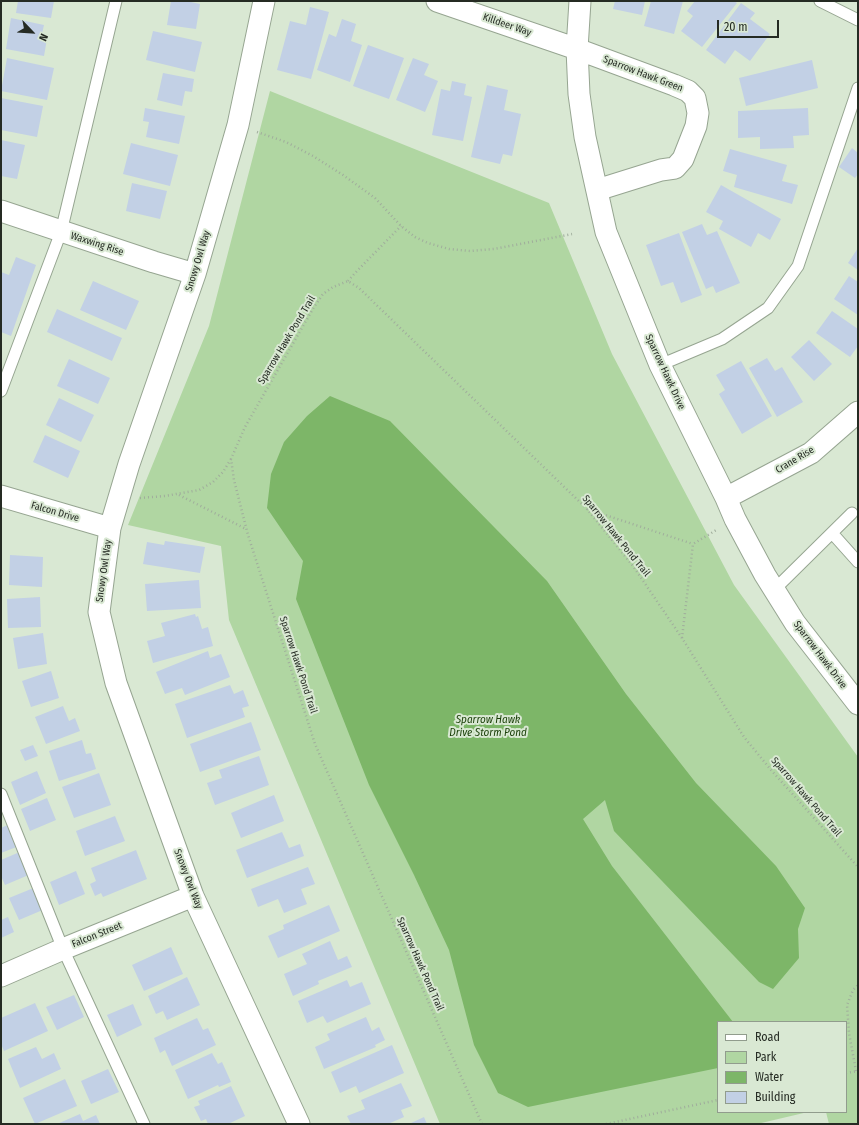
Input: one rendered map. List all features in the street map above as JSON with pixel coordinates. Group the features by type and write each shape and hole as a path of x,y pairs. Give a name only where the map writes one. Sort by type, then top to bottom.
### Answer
{"street":[{"name":"Snowy Owl Way","path":"264,1 238,125 194,274 110,528 99,612 116,683 193,896 299,1124"},
{"name":"Killdeer Way","path":"437,1 577,49"},
{"name":"Sparrow Hawk Drive","path":"580,1 577,49 579,94 585,137 606,232 660,365 735,519 765,575 795,623 858,704"},
{"name":"Sparrow Hawk Green","path":"577,49 688,91 695,98 698,113 696,126 690,144 683,159 675,168 661,170 597,190"},
{"name":"Waxwing Rise","path":"1,211 61,232 194,274"},
{"name":"Crane Rise","path":"726,498 811,453 858,412"},
{"name":"Falcon Drive","path":"1,496 110,528"},
{"name":"Falcon Street","path":"1,976 62,949 193,896"}],"lane":[{"path":"1,390 61,232 116,1"},
{"path":"820,1 858,20"},
{"path":"660,365 722,339 768,308 798,266 858,88"},
{"path":"774,590 832,533 856,513"},
{"path":"832,533 858,562"},
{"path":"1,794 62,949 144,1124"}],"path":[{"path":"238,125 286,142 313,156 375,198 401,226 415,237 428,243 449,249 470,251 494,249 572,234"},
{"path":"348,281 354,273 401,226"},
{"name":"Sparrow Hawk Pond Trail","path":"482,1124 315,744 246,530 234,480 231,459 235,447 314,307 323,294 333,287 348,281 359,288 586,508 633,566 682,638 744,736 771,770 858,867"},
{"path":"119,497 147,498 199,490 213,482 223,472 231,459"},
{"path":"179,494 246,530"},
{"path":"586,508 693,544 735,519"},
{"path":"682,638 693,544"},
{"path":"847,1073 857,1071 849,1033 847,1005 853,990 858,985"},
{"path":"606,1124 717,1100"}],"green space":[{"path":"270,91 549,203 612,354 734,585 858,757 858,1124 829,1124 826,1113 847,1113 847,1021 717,1021 717,1113 804,1113 757,1124 440,1124 229,620 221,546 128,525 209,326"}],"water":[{"name":"Sparrow Hawk Drive Storm Pond","path":"330,396 390,421 547,581 626,694 696,783 776,866 805,908 798,929 799,958 773,989 759,982 614,831 605,800 583,819 612,866 732,1021 717,1021 717,1068 528,1107 498,1093 474,1045 449,950 414,875 369,785 296,599 303,561 267,508 271,474 284,442 307,416"}],"building":[{"path":"18,1 54,1 51,18 16,13"},
{"path":"171,1 186,1 200,4 196,29 167,25"},
{"path":"615,1 645,1 642,15 613,9"},
{"path":"651,1 683,1 674,34 644,26"},
{"path":"695,1 734,1 737,3 702,47 681,31 693,16 687,11"},
{"path":"741,3 755,13 750,19 770,34 750,61 735,50 725,64 706,50"},
{"path":"310,7 329,12 311,79 277,70 290,21 306,25"},
{"path":"11,18 44,25 41,38 47,39 44,56 6,49"},
{"path":"342,19 356,24 351,41 362,45 350,82 317,70 329,34 336,37"},
{"path":"153,31 202,42 195,72 146,60"},
{"path":"368,45 404,58 389,99 353,86"},
{"path":"7,58 54,68 47,100 1,91"},
{"path":"413,58 429,64 424,75 438,81 425,112 396,100"},
{"path":"812,60 818,88 746,106 739,78"},
{"path":"163,73 194,79 192,92 185,91 182,106 157,100"},
{"path":"452,81 466,84 464,95 472,97 463,141 432,135 441,89 450,91"},
{"path":"487,85 508,90 504,110 521,114 512,156 503,154 500,164 471,157"},
{"path":"1,98 43,106 37,137 1,130"},
{"path":"145,108 185,116 179,144 146,137 149,122 143,121"},
{"path":"808,108 809,135 793,136 794,148 760,149 760,137 738,138 738,111"},
{"path":"1,140 25,145 17,179 1,176"},
{"path":"131,143 178,155 170,186 123,174"},
{"path":"852,148 858,153 858,174 855,178 839,167"},
{"path":"730,149 787,165 782,181 798,185 792,204 734,187 737,175 723,171"},
{"path":"132,183 167,191 160,219 126,211"},
{"path":"721,185 781,219 770,240 758,233 751,247 719,229 723,221 706,212"},
{"path":"702,224 707,235 717,231 740,283 716,293 713,286 706,289 682,232"},
{"path":"679,233 702,295 681,303 673,282 661,286 646,245"},
{"path":"858,248 858,270 848,263"},
{"path":"16,257 36,265 11,336 1,332 1,272 9,275"},
{"path":"849,276 858,282 858,315 834,299"},
{"path":"93,281 139,301 126,330 80,310"},
{"path":"57,309 122,338 112,361 47,332"},
{"path":"832,311 858,329 858,346 850,357 816,333"},
{"path":"809,340 832,364 814,381 791,357"},
{"path":"767,358 775,371 782,367 803,402 777,417 749,368"},
{"path":"69,359 110,378 98,404 57,386"},
{"path":"741,361 772,416 742,434 719,394 725,390 716,375"},
{"path":"59,398 94,415 81,442 46,425"},
{"path":"45,435 80,451 68,478 33,462"},
{"path":"165,541 205,547 200,573 143,564 147,542 164,545"},
{"path":"10,555 43,557 42,587 9,585"},
{"path":"199,580 201,608 147,611 145,584"},
{"path":"40,597 41,627 8,628 7,599"},
{"path":"195,614 196,617 198,616 202,629 208,627 213,646 153,663 147,641 165,636 161,623"},
{"path":"43,633 47,664 18,669 13,638"},
{"path":"208,651 210,658 221,654 230,677 185,695 182,688 165,694 156,672"},
{"path":"51,671 59,698 31,707 22,681"},
{"path":"230,685 234,694 243,690 249,706 242,708 245,717 187,738 175,704"},
{"path":"63,706 69,721 75,718 80,731 46,744 35,717"},
{"path":"251,722 261,750 200,772 190,744"},
{"path":"82,740 86,754 91,753 96,769 59,781 49,751"},
{"path":"33,745 38,756 25,761 20,750"},
{"path":"259,756 269,785 215,805 207,783 222,778 219,770"},
{"path":"37,771 46,793 20,805 11,782"},
{"path":"99,773 111,805 74,818 62,787"},
{"path":"274,795 284,821 241,838 231,813"},
{"path":"47,798 56,820 30,831 21,809"},
{"path":"115,816 125,841 85,856 76,831"},
{"path":"10,824 19,846 1,853 1,828"},
{"path":"282,832 289,848 300,844 304,856 247,878 236,850"},
{"path":"136,850 147,879 103,897 101,893 95,896 90,884 96,881 91,868"},
{"path":"22,851 31,874 5,885 1,876 1,860"},
{"path":"308,867 315,884 301,889 307,904 284,913 278,899 258,907 251,889"},
{"path":"76,871 85,894 59,905 50,882"},
{"path":"36,887 45,909 19,920 9,898"},
{"path":"329,905 340,931 278,958 268,936 284,929 283,925"},
{"path":"8,917 14,932 1,938 1,920"},
{"path":"330,941 338,960 347,956 352,967 318,981 319,984 293,996 284,974 307,964 302,954"},
{"path":"171,947 183,974 144,991 132,965"},
{"path":"187,977 200,1005 167,1020 163,1011 156,1014 148,996"},
{"path":"347,980 350,987 362,982 371,1004 327,1023 323,1016 307,1023 298,1001"},
{"path":"74,995 84,1017 57,1030 46,1007"},
{"path":"35,1003 48,1031 4,1051 1,1044 1,1018"},
{"path":"133,1004 142,1025 117,1037 107,1015"},
{"path":"366,1017 372,1031 379,1027 385,1040 375,1045 376,1047 324,1069 315,1047 330,1040 327,1034"},
{"path":"197,1018 203,1030 208,1028 216,1045 172,1066 165,1050 160,1053 154,1038"},
{"path":"392,1045 404,1073 359,1093 356,1086 340,1093 331,1072"},
{"path":"36,1047 42,1059 54,1053 61,1069 20,1088 8,1059"},
{"path":"212,1053 218,1064 222,1062 231,1082 219,1087 218,1085 188,1099 175,1070"},
{"path":"108,1069 119,1092 91,1104 81,1081"},
{"path":"65,1079 77,1106 35,1124 23,1098"},
{"path":"401,1083 412,1106 401,1110 404,1117 388,1124 351,1124 347,1116 365,1109 361,1100"},
{"path":"231,1086 245,1116 228,1124 208,1124 206,1119 201,1121 194,1107 200,1105 198,1101"},
{"path":"80,1114 83,1121 96,1115 100,1124 57,1124"},
{"path":"424,1117 427,1124 409,1124"}]}
